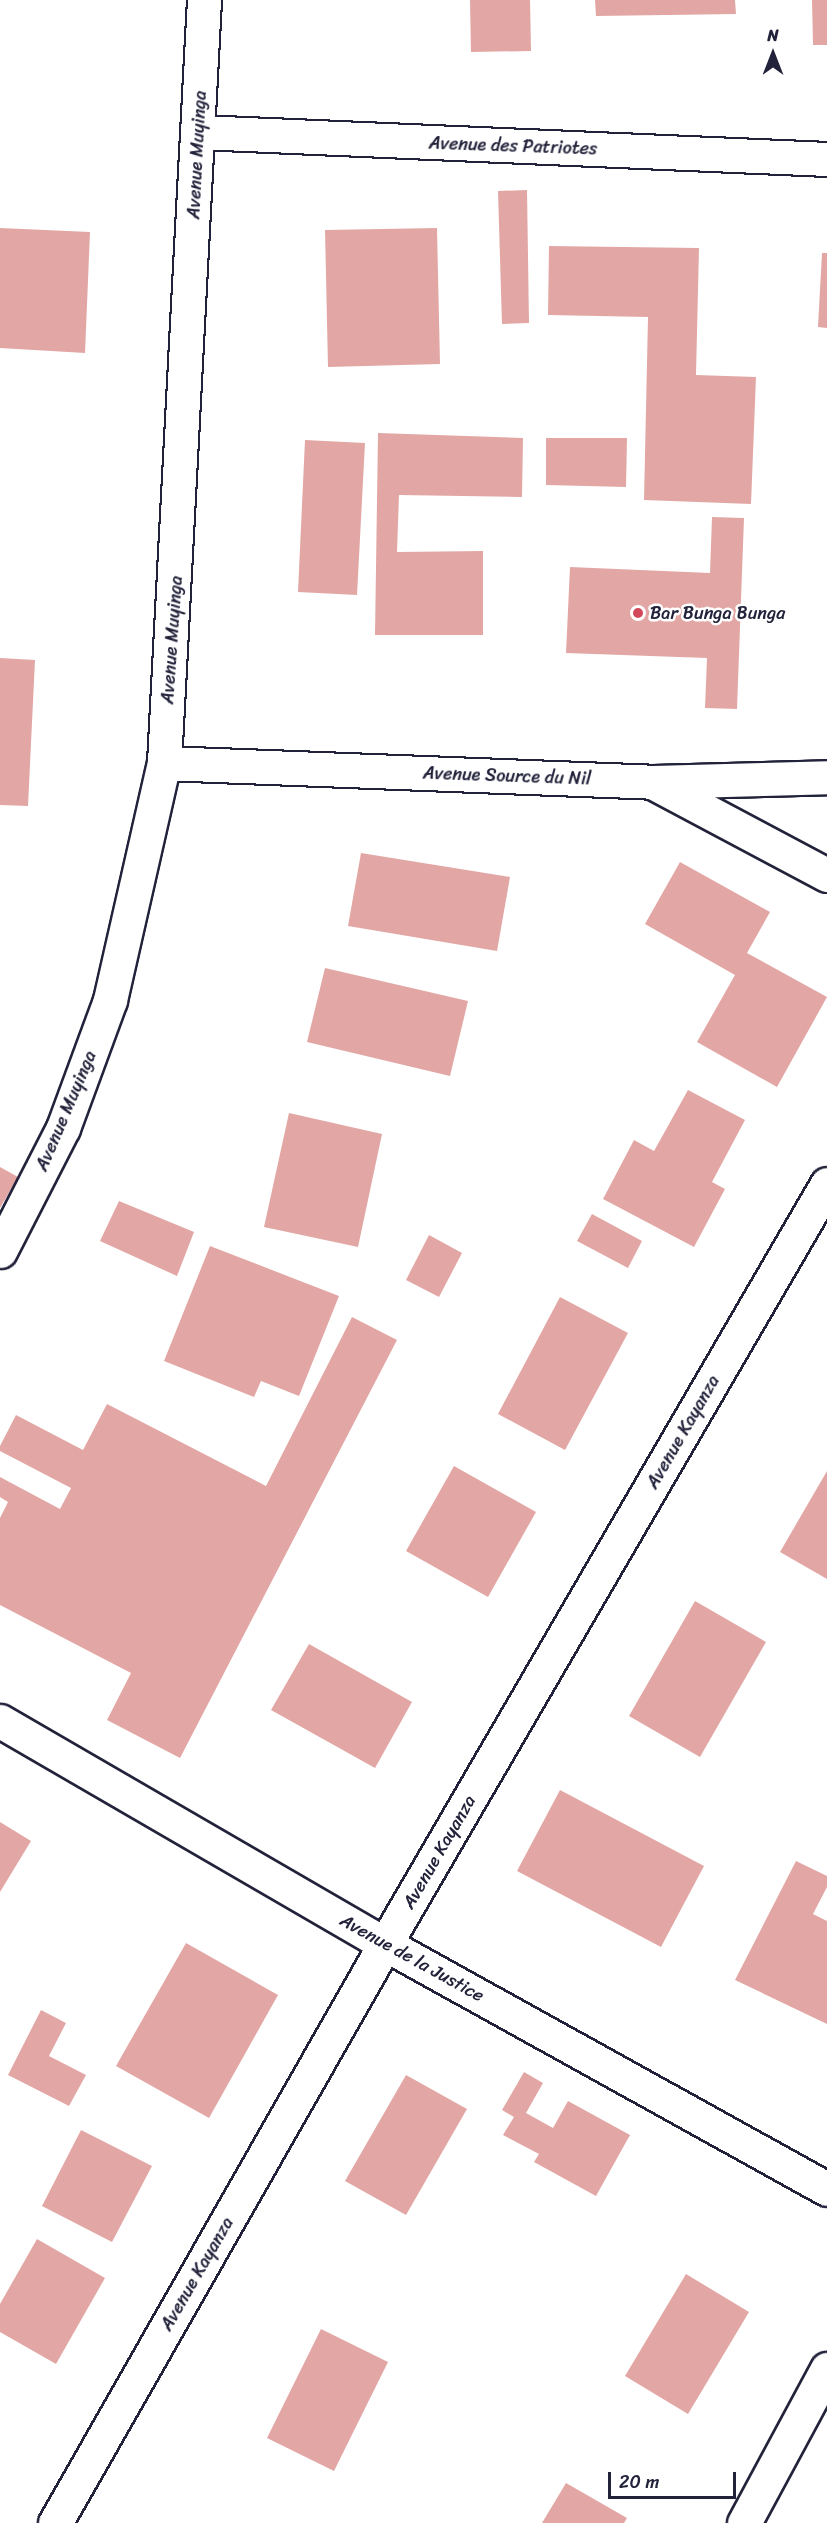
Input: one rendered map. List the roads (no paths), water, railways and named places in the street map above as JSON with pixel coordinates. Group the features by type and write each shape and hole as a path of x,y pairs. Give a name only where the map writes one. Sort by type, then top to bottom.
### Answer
{"street":[{"name":"Avenue Muyinga","path":"0,1251 63,1128 110,1000 164,762 199,132 204,0"},
{"name":"Avenue des Patriotes","path":"199,132 827,159"},
{"name":"Avenue Source du Nil","path":"164,762 652,782 827,875"},
{"path":"652,782 827,777"},
{"name":"Avenue Kayanza","path":"55,2523 385,1944 827,1184"},
{"name":"Avenue de la Justice","path":"0,1721 385,1944 827,2189"},
{"path":"744,2523 827,2369"}],"place":[{"name":"Bar Bunga Bunga","path":"638,613"}]}
